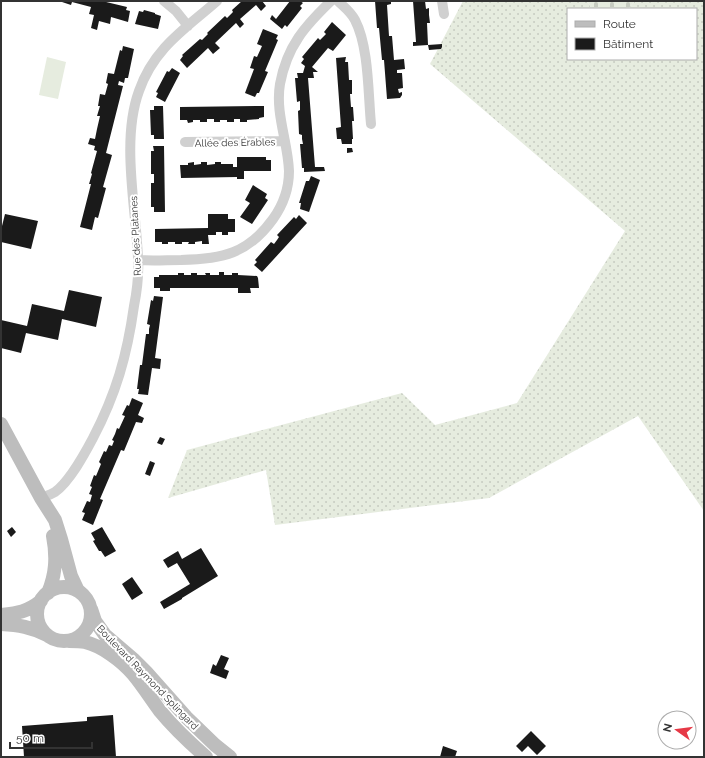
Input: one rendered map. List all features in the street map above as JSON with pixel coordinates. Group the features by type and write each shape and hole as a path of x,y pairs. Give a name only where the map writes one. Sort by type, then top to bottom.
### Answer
{"main road":[{"path":"1,424 57,525 71,576 78,591"},
{"path":"41,498 51,528 55,548 54,577 38,609 37,618 41,629 47,635"},
{"path":"1,615 22,612 33,607 56,589 64,587 78,591 87,600 91,609 90,621 87,630 78,638 70,641 56,640 28,627 1,624"},
{"name":"Boulevard Raymond Splingard","path":"91,609 95,621 105,635 133,659 186,717 215,745 230,757"},
{"name":"Boulevard Raymond Splingard","path":"70,641 90,643 119,660 132,673 166,718 206,757"}],"street":[{"path":"164,1 176,11 188,26"},
{"name":"Rue des Platanes","path":"41,498 55,492 64,483 88,448 111,401 122,368 130,335 136,293 138,260 130,150 134,104 138,92 156,57 170,42 217,1"},
{"path":"138,260 215,258 233,252 253,241 263,232 275,216 283,203 288,184 289,172 279,98 280,85 285,66 292,48 301,33 332,1"},
{"path":"338,1 355,20 360,35 365,58 371,124"},
{"path":"442,1 444,14"},
{"name":"Allée des Érables","path":"185,142 285,141"}],"green space":[{"path":"463,1 587,1 591,8 567,8 567,60 697,60 697,8 629,8 635,1 704,1 704,511 638,416 489,498 275,525 266,470 168,498 187,450 402,393 435,425 517,403 625,231 430,64"},
{"path":"587,1 635,1 629,8 591,8"},
{"path":"47,57 66,62 58,99 39,95"}],"building":[{"path":"62,1 102,1 127,7 126,10 130,11 128,22 111,17 110,24 99,21 97,30 91,28 94,15 89,14 91,7 72,2 71,5"},
{"path":"242,1 262,1 266,6 261,11 256,5 240,19 244,24 240,28 236,23 215,43 220,48 213,54 208,48 187,68 180,60 183,56 182,55 200,39 202,40 208,34 207,33 225,16 227,18 233,12 232,10"},
{"path":"290,1 300,1 303,3 300,6 302,8 287,27 285,25 282,29 270,19 272,15 276,19"},
{"path":"375,1 391,1 391,4 387,5 389,36 392,36 394,60 404,59 405,69 397,70 397,73 402,73 403,88 398,89 399,93 402,92 400,98 387,99 384,60 382,60 379,28 377,28"},
{"path":"413,1 425,1 426,9 429,8 430,23 427,23 428,45 413,46 413,42 416,42"},
{"path":"144,10 161,16 158,29 135,24 139,11 143,12"},
{"path":"332,22 346,35 333,51 328,48 312,67 318,72 313,72 314,78 308,78 315,167 324,167 325,171 304,172 304,168 302,168 300,144 303,144 302,135 299,134 298,111 300,110 300,101 297,102 295,78 298,78 297,73 303,73 305,66 301,63 304,59 302,57 318,38 320,40 326,34 324,32"},
{"path":"263,29 278,35 276,39 278,40 265,71 268,72 259,93 257,93 255,97 245,93 254,69 250,68 254,56 257,57 262,46 257,44"},
{"path":"442,44 442,47 441,49 429,50 428,45"},
{"path":"123,46 134,49 128,78 125,78 124,83 119,81 118,85 123,86 106,153 112,155 103,187 106,188 98,218 95,217 92,230 80,227 91,184 89,184 97,151 94,150 95,146 88,144 90,138 95,139 100,116 97,116 100,106 98,106 100,94 105,95 108,84 106,83 108,73 114,74 120,50 122,51"},
{"path":"346,57 345,62 348,62 349,80 352,80 352,94 350,94 354,121 352,121 352,144 342,144 341,139 337,139 336,128 341,127 336,58"},
{"path":"172,68 180,73 165,102 156,97 158,93 156,92 167,71 169,72"},
{"path":"154,106 163,106 164,139 154,139 154,135 151,135 150,110 154,110"},
{"path":"264,106 264,117 247,120 247,122 240,122 240,119 234,119 234,122 220,120 220,122 214,122 214,119 207,119 207,122 193,120 193,122 188,123 187,120 180,120 180,107"},
{"path":"153,146 164,146 165,212 154,212 154,207 151,207 151,183 154,183 154,174 151,174 151,151 154,151"},
{"path":"347,148 352,148 353,152 347,153"},
{"path":"237,157 266,157 266,160 271,160 271,171 244,171 244,179 237,179 237,177 181,178 180,165 188,165 188,163 194,162 194,165 201,164 201,162 207,162 207,165 215,164 215,162 221,162 221,164 233,164 233,167 237,167"},
{"path":"311,176 320,180 309,212 300,209 301,203 299,203 306,181 309,181"},
{"path":"253,185 267,194 265,198 268,200 252,224 240,217 250,203 245,200"},
{"path":"5,214 38,221 31,249 1,242 1,230"},
{"path":"208,214 228,214 228,219 235,219 235,232 228,232 228,235 222,235 222,232 216,232 216,235 208,235 209,244 202,244 202,241 195,242 195,244 188,244 189,242 175,244 175,242 168,242 168,244 162,244 162,242 155,242 155,229 208,228"},
{"path":"299,215 307,223 262,272 254,265 257,262 255,260 271,242 274,244 279,237 277,235 294,217 296,219"},
{"path":"219,272 224,272 224,275 238,273 238,275 257,276 259,288 250,288 251,293 238,293 238,288 170,288 170,291 160,291 160,288 154,288 154,277 159,277 159,275 178,275 178,273 184,273 184,275 191,275 191,273 197,273 197,275 206,275 205,273 210,273 210,275 219,275"},
{"path":"69,290 102,297 96,327 62,319 58,340 26,333 21,353 1,348 1,320 27,326 32,304 64,311"},
{"path":"154,296 163,297 155,358 161,359 160,369 152,368 148,395 138,394 139,389 137,389 140,365 142,365 146,334 149,334 150,325 147,324 151,300 153,301"},
{"path":"132,398 143,403 138,415 144,418 142,423 136,422 124,451 121,450 100,499 103,500 93,525 82,520 85,513 82,512 87,501 90,502 92,495 89,494 92,487 90,486 94,475 96,476 101,464 99,462 104,451 106,452 109,445 112,446 114,441 112,440 117,428 119,429 125,416 122,415 127,405 129,406"},
{"path":"160,437 165,439 162,445 157,443"},
{"path":"150,461 155,463 150,476 145,474"},
{"path":"12,527 16,532 11,537 7,531"},
{"path":"102,527 116,551 105,557 93,541 95,540 91,533"},
{"path":"201,548 218,576 164,609 160,602 190,584 177,563 168,568 163,560 178,551 182,559"},
{"path":"132,577 143,593 132,600 122,584"},
{"path":"221,655 229,658 224,669 229,671 226,679 210,673 213,664 216,666"},
{"path":"113,715 116,757 24,757 22,726 87,721 87,717"},
{"path":"531,731 546,746 537,755 528,746 522,752 516,746"},
{"path":"443,746 457,751 455,757 440,757"}]}
